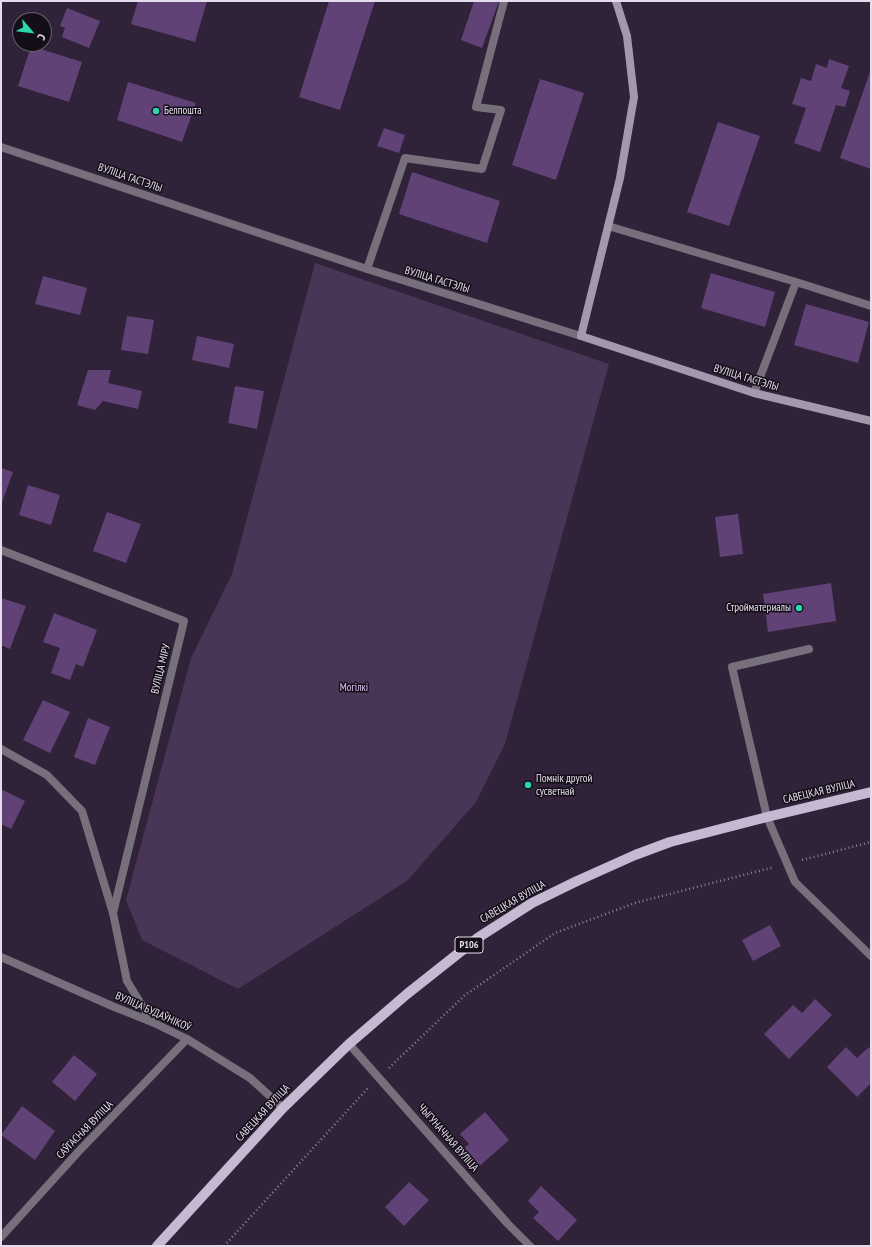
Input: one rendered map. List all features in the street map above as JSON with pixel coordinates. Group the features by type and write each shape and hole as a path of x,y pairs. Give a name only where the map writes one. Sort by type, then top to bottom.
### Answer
{"main road":[{"name":"САВЕЦКАЯ ВУЛІЦА","path":"157,1246 283,1108 349,1044 407,994 479,937 532,903 635,855 670,842 871,792"}],"street":[{"path":"367,269 405,158 482,169 501,110 476,107 504,1"},
{"path":"581,336 620,178 634,97 627,36 616,1"},
{"name":"ВУЛІЦА ГАСТЭЛЫ","path":"1,147 367,269 581,336 754,393 871,421"},
{"path":"608,226 871,306"},
{"path":"754,393 796,282"},
{"name":"ВУЛІЦА МІРУ","path":"1,550 184,621 113,914"},
{"path":"809,649 732,667 767,817 795,882 871,956"},
{"path":"1,749 47,775 82,811 113,914 127,981 152,1022"},
{"name":"ВУЛІЦА БУДАЎНІКОЎ","path":"1,957 152,1022 187,1039 250,1078 283,1108"},
{"name":"САЎГАСНАЯ ВУЛІЦА","path":"1,1237 80,1151 187,1039"},
{"name":"ЧЫГУНАЧНАЯ ВУЛІЦА","path":"349,1044 502,1217 530,1246"}],"path":[{"path":"224,1246 367,1088 465,996 555,933 634,903 871,842"}],"green space":[{"name":"Могілкі","path":"315,263 609,364 505,744 476,802 407,881 238,989 142,940 126,900 191,658 232,574"}],"building":[{"path":"138,1 207,1 195,42 131,24"},
{"path":"329,1 375,1 340,110 299,97"},
{"path":"474,1 499,1 482,48 461,40"},
{"path":"67,8 100,21 89,48 62,37 65,28 60,26"},
{"path":"29,52 50,52 82,62 69,102 18,86"},
{"path":"829,59 849,66 841,88 850,91 845,107 836,105 820,152 794,143 806,108 792,104 801,78 811,81 816,64 827,68"},
{"path":"871,69 871,169 840,158"},
{"path":"540,79 584,93 556,180 512,165"},
{"name":"Белпошта","path":"128,82 196,103 182,142 117,120"},
{"path":"718,122 760,136 729,226 687,212"},
{"path":"384,128 405,135 399,153 377,146"},
{"path":"412,172 500,201 487,243 399,214"},
{"path":"711,273 775,292 765,327 701,308"},
{"path":"43,276 87,288 80,315 35,304"},
{"path":"806,304 869,322 858,363 794,345"},
{"path":"127,316 154,320 148,354 121,350"},
{"path":"197,336 234,344 229,368 192,360"},
{"path":"88,370 111,370 108,383 142,391 138,409 103,401 95,410 77,405"},
{"path":"235,386 264,391 257,429 228,423"},
{"path":"1,468 13,472 1,505"},
{"path":"28,485 60,495 51,525 19,515"},
{"path":"107,512 141,524 126,563 93,551"},
{"path":"738,514 743,554 720,557 715,517"},
{"name":"Стройматериалы","path":"831,583 836,621 768,632 763,594"},
{"path":"1,598 26,606 10,649 1,645"},
{"path":"54,613 97,630 83,667 76,664 70,680 51,673 60,648 43,642"},
{"path":"43,700 70,712 50,753 23,740"},
{"path":"88,718 110,727 95,765 74,757"},
{"path":"1,789 25,801 11,829 1,824"},
{"path":"770,925 781,946 753,961 742,940"},
{"path":"815,999 832,1015 789,1059 764,1034 793,1005 802,1013"},
{"path":"846,1047 857,1058 869,1047 871,1049 871,1083 857,1097 827,1067"},
{"path":"74,1055 97,1074 75,1101 52,1082"},
{"path":"22,1106 55,1131 35,1160 1,1135"},
{"path":"485,1112 509,1140 475,1170 460,1152 469,1144 460,1134"},
{"path":"409,1182 429,1200 404,1226 385,1207"},
{"path":"541,1186 577,1220 558,1241 533,1218 539,1212 528,1201"}],"place":[{"name":"Белпошта","path":"156,111"},
{"name":"Стройматериалы","path":"799,608"},
{"name":"Помнік другой сусветнай","path":"528,785"}]}
